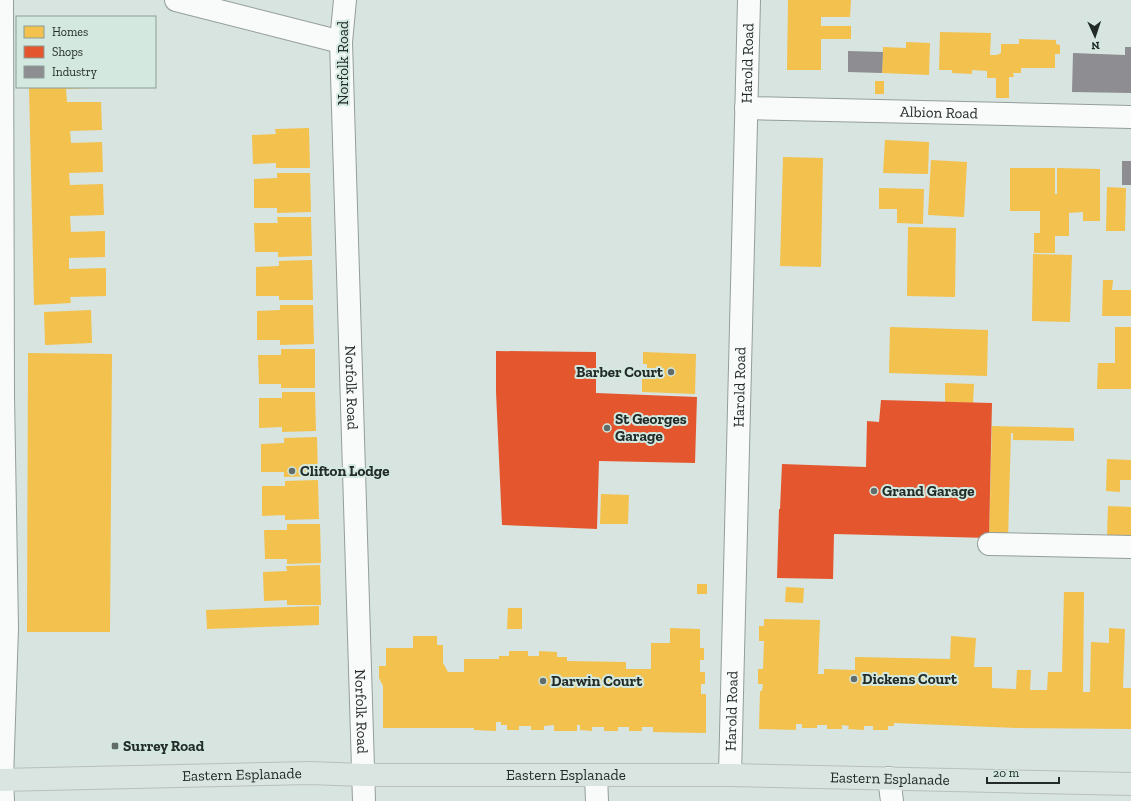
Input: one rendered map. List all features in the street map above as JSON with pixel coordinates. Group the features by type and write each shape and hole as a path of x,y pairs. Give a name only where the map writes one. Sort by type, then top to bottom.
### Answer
{"main road":[{"name":"Eastern Esplanade","path":"2,787 310,773 363,775 730,775 1131,784"}],"street":[{"path":"2,0 3,395 7,628 2,787"},
{"path":"176,0 341,42"},
{"name":"Norfolk Road","path":"345,0 341,42 364,801"},
{"name":"Harold Road","path":"730,775 749,0"},
{"name":"Albion Road","path":"746,108 1131,117"},
{"path":"989,544 1131,547"},
{"path":"596,775 598,801"},
{"path":"889,778 892,801"}],"building: Homes":[{"path":"788,0 851,0 850,17 821,17 821,26 851,26 851,39 821,39 821,70 787,70"},
{"path":"940,32 991,33 990,55 997,55 1001,53 1001,44 1019,44 1019,39 1056,40 1056,44 1060,45 1060,54 1055,54 1055,68 1021,68 1021,73 1013,73 1014,77 1009,77 1009,98 996,98 996,78 987,78 987,71 972,70 972,74 952,73 952,70 939,70"},
{"path":"906,42 930,43 929,75 882,73 883,47 906,48"},
{"path":"875,81 884,81 884,94 875,94"},
{"path":"29,88 91,88 66,89 67,102 101,102 102,130 70,131 71,143 102,142 103,172 69,173 70,185 103,184 104,215 70,216 71,232 105,231 105,257 69,258 69,269 106,268 106,296 70,297 71,303 34,305"},
{"path":"309,128 310,168 276,168 276,163 253,164 252,135 276,134 275,129"},
{"path":"885,140 929,142 928,174 883,173"},
{"path":"783,157 823,158 821,267 780,266"},
{"path":"931,160 967,162 964,217 928,215"},
{"path":"1010,168 1055,168 1055,194 1057,194 1057,168 1100,169 1100,221 1083,221 1083,212 1069,213 1069,236 1055,236 1055,253 1034,253 1034,233 1040,233 1040,211 1010,211"},
{"path":"277,173 310,173 311,212 277,213 277,208 254,208 254,179 277,178"},
{"path":"1107,187 1126,188 1125,231 1106,231"},
{"path":"879,188 924,189 923,224 897,223 897,209 879,209"},
{"path":"277,217 311,217 312,256 278,257 278,252 255,252 254,223 278,223"},
{"path":"908,227 956,228 955,297 907,296"},
{"path":"1033,254 1072,255 1070,322 1032,321"},
{"path":"312,260 313,300 279,300 279,296 256,296 256,267 279,266 279,261"},
{"path":"1103,280 1113,280 1112,290 1131,290 1131,316 1102,316"},
{"path":"280,305 313,305 314,344 280,345 280,340 257,340 257,311 280,310"},
{"path":"91,310 92,343 45,345 44,312"},
{"path":"890,327 988,330 987,376 889,373"},
{"path":"1115,327 1131,327 1131,389 1097,389 1098,363 1115,363"},
{"path":"281,349 315,349 315,388 281,388 281,384 259,384 258,355 281,355"},
{"name":"Barber Court","path":"643,352 696,354 695,394 642,392 642,379 646,379 647,371 647,364 643,364"},
{"path":"28,353 112,354 110,632 27,632"},
{"path":"945,383 974,384 973,403 945,402"},
{"path":"282,392 315,392 316,431 282,432 282,427 259,428 259,398 282,398"},
{"path":"992,426 1074,428 1074,441 1013,440 1013,433 1011,433 1008,539 989,538"},
{"path":"317,437 318,476 284,477 284,472 261,472 261,444 284,443 284,438"},
{"path":"1107,459 1131,460 1131,480 1120,480 1120,492 1106,491"},
{"path":"318,480 319,519 285,520 285,515 262,516 262,486 285,486 285,481"},
{"path":"601,494 629,495 628,524 600,524"},
{"path":"1108,506 1131,507 1131,537 1107,537"},
{"path":"287,524 320,524 321,563 287,564 287,559 265,559 264,530 287,530"},
{"path":"320,565 321,605 287,605 287,600 264,601 263,572 287,571 286,566"},
{"path":"697,584 707,584 707,594 697,594"},
{"path":"786,587 804,588 803,603 785,602"},
{"path":"1064,592 1084,592 1083,692 1090,692 1091,642 1109,643 1109,628 1125,629 1123,688 1131,688 1131,729 1016,728 894,723 894,726 888,726 888,730 873,730 873,726 864,726 864,730 848,729 849,726 842,725 842,729 827,729 827,725 817,725 817,728 802,728 802,724 796,724 796,730 759,729 760,691 762,691 763,684 758,684 758,669 763,669 764,641 759,641 759,626 764,626 764,619 820,620 818,674 824,674 824,669 855,670 855,657 950,659 951,636 976,638 974,667 992,667 992,688 1016,689 1017,670 1031,670 1030,690 1047,690 1048,672 1062,672"},
{"path":"319,606 319,625 207,629 206,610"},
{"path":"508,608 522,608 522,629 507,629"},
{"name":"Darwin Court","path":"670,628 700,629 700,648 704,648 704,660 700,660 700,672 705,672 705,684 701,684 701,694 706,694 706,733 653,732 653,727 642,727 642,731 629,731 629,727 618,727 618,731 604,731 604,727 592,727 592,731 580,730 580,725 577,725 577,731 554,731 554,725 544,726 544,730 531,730 531,726 519,726 519,730 507,730 507,725 501,725 501,722 496,722 496,731 474,730 474,728 383,728 383,686 379,678 379,666 386,666 386,648 413,648 413,636 437,636 437,645 443,645 443,663 448,672 464,672 464,659 499,659 499,656 509,656 509,651 528,651 528,656 539,656 539,651 557,652 557,657 567,657 567,661 626,662 626,669 651,669 651,643 670,643"}],"building: Shops":[{"path":"496,351 596,352 596,393 697,397 695,463 599,461 597,529 502,525 496,392"},
{"path":"881,400 992,403 989,538 834,534 833,579 777,578 782,464 866,467 867,421 879,422"}],"building: Industry":[{"path":"1125,47 1131,47 1131,93 1072,92 1073,53 1125,55"},
{"path":"848,51 883,52 882,73 848,72"},
{"path":"1122,161 1131,161 1131,185 1122,185"}],"place":[{"name":"Barber Court","path":"671,372"},
{"name":"St Georges Garage","path":"607,428"},
{"name":"Clifton Lodge","path":"292,471"},
{"name":"Grand Garage","path":"874,491"},
{"name":"Dickens Court","path":"854,679"},
{"name":"Darwin Court","path":"543,681"},
{"name":"Surrey Road","path":"115,746"}]}
